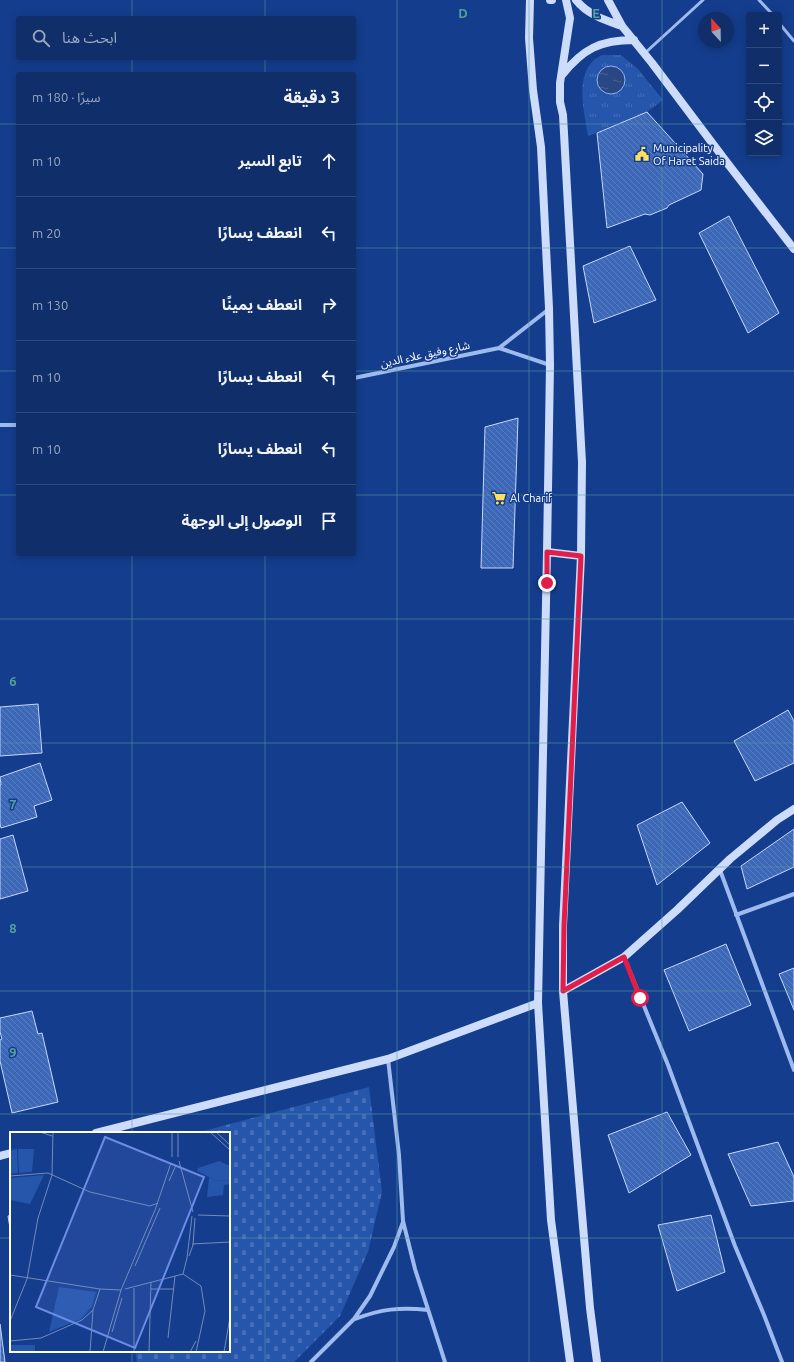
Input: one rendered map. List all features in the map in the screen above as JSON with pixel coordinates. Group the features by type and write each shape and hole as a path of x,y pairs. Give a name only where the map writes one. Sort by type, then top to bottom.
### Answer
{"main road":[{"path":"530,0 529,38 533,90 542,147 550,366 538,1003 552,1220 570,1362"},
{"path":"566,0 570,18 560,83 560,102 563,115 567,176 582,462 581,556 564,926 563,991 590,1308 597,1362"},
{"path":"576,0 582,7 601,19 622,26"},
{"path":"608,0 622,26 645,53 794,249"},
{"path":"560,83 562,75 572,62 581,54 608,42 634,40"},
{"path":"547,552 581,556"},
{"path":"563,991 624,957 677,910 730,859 777,820 794,809"},
{"path":"100,1132 388,1058 538,1003"},
{"path":"0,1156 10,1154"}],"street":[{"path":"499,348 549,308"},
{"path":"499,348 550,366"},
{"name":"شارع وفيق علاء الدين","path":"356,378 499,348"},
{"path":"0,425 16,425"},
{"path":"720,870 794,1070"},
{"path":"736,916 794,894"},
{"path":"624,957 668,1065 735,1246 782,1362"},
{"path":"388,1058 399,1155 403,1221 444,1362"},
{"path":"311,1362 354,1319 370,1296 394,1247 403,1221"},
{"path":"354,1319 373,1312 392,1309 410,1308 428,1310"}],"lane":[{"path":"645,53 702,0"},
{"path":"759,0 769,12"},
{"path":"782,27 794,41"}],"green space":[{"path":"602,55 621,55 638,69 663,100 647,112 588,136 583,108 582,88 587,69 595,59","holes":["620,70 624,77 624,84 620,90 613,94 601,89 597,81 600,72"]},
{"path":"369,1087 382,1192 368,1252 340,1316 294,1362 137,1362 135,1352 230,1352 230,1132 200,1132"}],"water":[{"path":"611,66 621,70 625,80 621,90 611,94 601,90 597,80 601,70"}],"building":[{"name":"Municipality Of Haret Saida","path":"647,112 703,174 701,190 650,215 645,214 607,228 597,133"},
{"path":"729,216 779,313 748,333 699,233"},
{"path":"630,246 656,300 594,323 583,266"},
{"name":"Al Charif","path":"518,418 513,568 481,568 485,427"},
{"path":"38,704 42,753 0,756 0,707"},
{"path":"788,710 794,721 794,763 755,781 734,741"},
{"path":"40,763 52,800 34,806 37,817 1,828 0,777"},
{"path":"682,802 710,843 657,885 637,825"},
{"path":"794,829 794,867 747,889 741,866"},
{"path":"13,835 28,891 0,899 0,839"},
{"path":"726,944 751,1005 689,1031 664,970"},
{"path":"794,968 794,1010 779,974"},
{"path":"32,1011 38,1034 42,1033 58,1102 12,1113 0,1061 0,1040 2,1039 0,1032 0,1018"},
{"path":"667,1112 691,1155 629,1193 608,1135"},
{"path":"778,1142 794,1177 794,1201 751,1206 728,1154"},
{"path":"10,1215 10,1228 8,1216"},
{"path":"711,1215 725,1272 677,1291 658,1225"},
{"path":"0,1324 5,1362 0,1362"}],"place":[{"name":"Municipality Of Haret Saida","path":"642,154"},
{"name":"Al Charif","path":"499,498"}],"route":[{"path":"547,583 547,552 581,556 564,926 563,991 624,957 640,998"}]}
